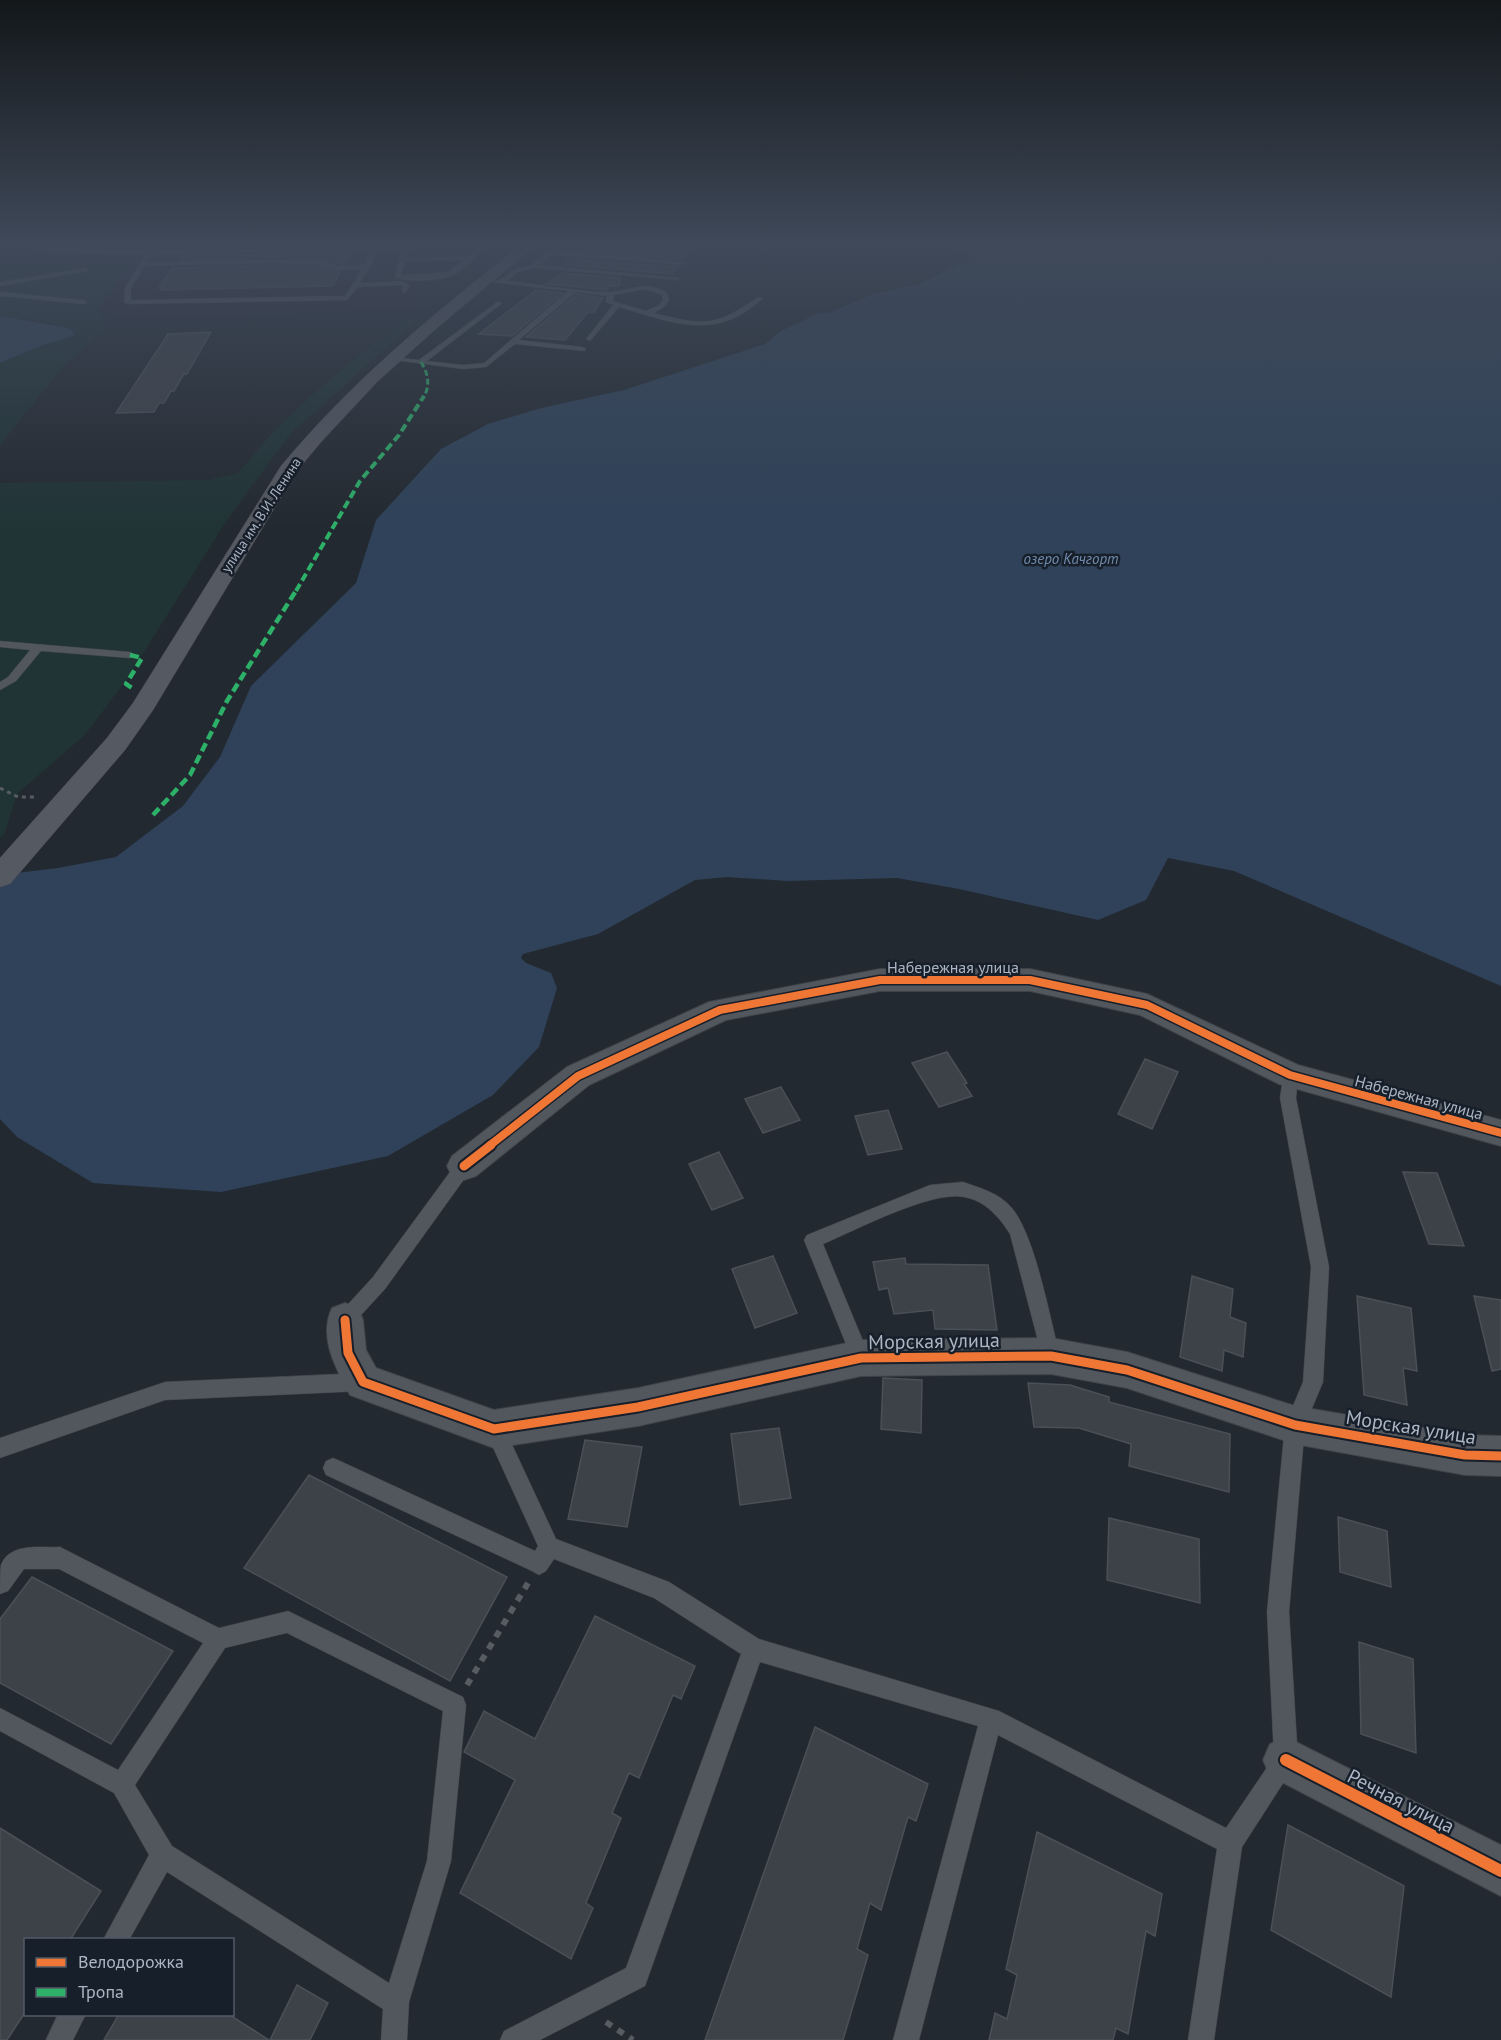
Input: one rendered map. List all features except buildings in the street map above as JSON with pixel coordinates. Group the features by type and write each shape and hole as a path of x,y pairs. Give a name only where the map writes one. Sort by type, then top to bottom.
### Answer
{"main road":[{"name":"улица им. В.И. Ленина","path":"0,877 116,744 144,705 288,470 322,427 391,359 416,340"}],"street":[{"name":"Набережная улица","path":"464,1166 578,1076 720,1010 880,980 1030,980 1147,1005 1290,1076 1501,1133"},
{"path":"345,1320 348,1353 363,1382"},
{"name":"Морская улица","path":"363,1382 494,1430 638,1407 861,1358 1051,1356 1127,1370 1295,1425 1465,1455 1501,1456"},
{"name":"Речная улица","path":"1286,1760 1501,1871"}],"lane":[{"path":"421,362 450,340"},
{"path":"391,359 479,367 486,365 513,342 582,349"},
{"path":"0,644 130,655"},
{"path":"0,687 12,679 38,647"},
{"path":"1201,2040 1230,1843 1286,1760 1278,1612 1295,1425 1313,1382 1320,1267 1288,1098 1290,1076"},
{"path":"345,1320 379,1283 464,1166"},
{"path":"861,1358 813,1240 930,1192 963,1189 986,1197 1005,1212 1018,1232 1051,1356"},
{"path":"0,1448 165,1391 363,1382"},
{"path":"494,1430 544,1556"},
{"path":"333,1468 544,1556 661,1590 754,1649 991,1719 1230,1843"},
{"path":"0,1582 20,1559 60,1558 218,1639 288,1623 455,1706 439,1861 396,2002 394,2040"},
{"path":"122,1785 218,1639"},
{"path":"513,2040 636,1977 754,1649"},
{"path":"0,1719 122,1785 163,1855 396,2002"},
{"path":"906,2040 991,1719"},
{"path":"116,1938 163,1855"},
{"path":"59,2040 72,2016"}],"path":[{"path":"0,788 18,797"},
{"path":"455,1706 544,1556"}],"shaded area":[{"path":"59,340 92,340 61,368 0,445 0,363"},
{"path":"379,340 395,340 291,433 227,520 127,679 85,735 17,794 4,835 0,838 0,483 209,480 238,473 274,431"}],"water":[{"path":"0,340 59,340 40,346 0,363"},
{"name":"озеро Качгорт","path":"770,340 1501,340 1501,986 1234,871 1168,858 1146,900 1098,920 959,889 897,878 788,881 727,877 695,880 598,934 523,954 521,958 526,963 551,973 557,988 539,1047 493,1095 388,1156 221,1192 93,1183 17,1137 0,1119 0,875 58,868 116,857 183,806 220,757 251,686 356,583 376,520 441,449 488,424 541,408 624,390 765,344"}],"marked path":[{"path":"153,815 190,775 227,701 301,583 360,481 399,435 426,393 428,374 421,362"},
{"path":"130,655 142,658 126,684 135,690"}],"cycle path":[{"path":"464,1166 578,1076 720,1010 880,980 1030,980 1147,1005 1290,1075 1501,1133"},
{"path":"345,1320 348,1353 363,1382 494,1429 638,1407 861,1358 1051,1356 1127,1370 1295,1425 1465,1455 1501,1456"},
{"path":"1286,1760 1501,1871"}]}
